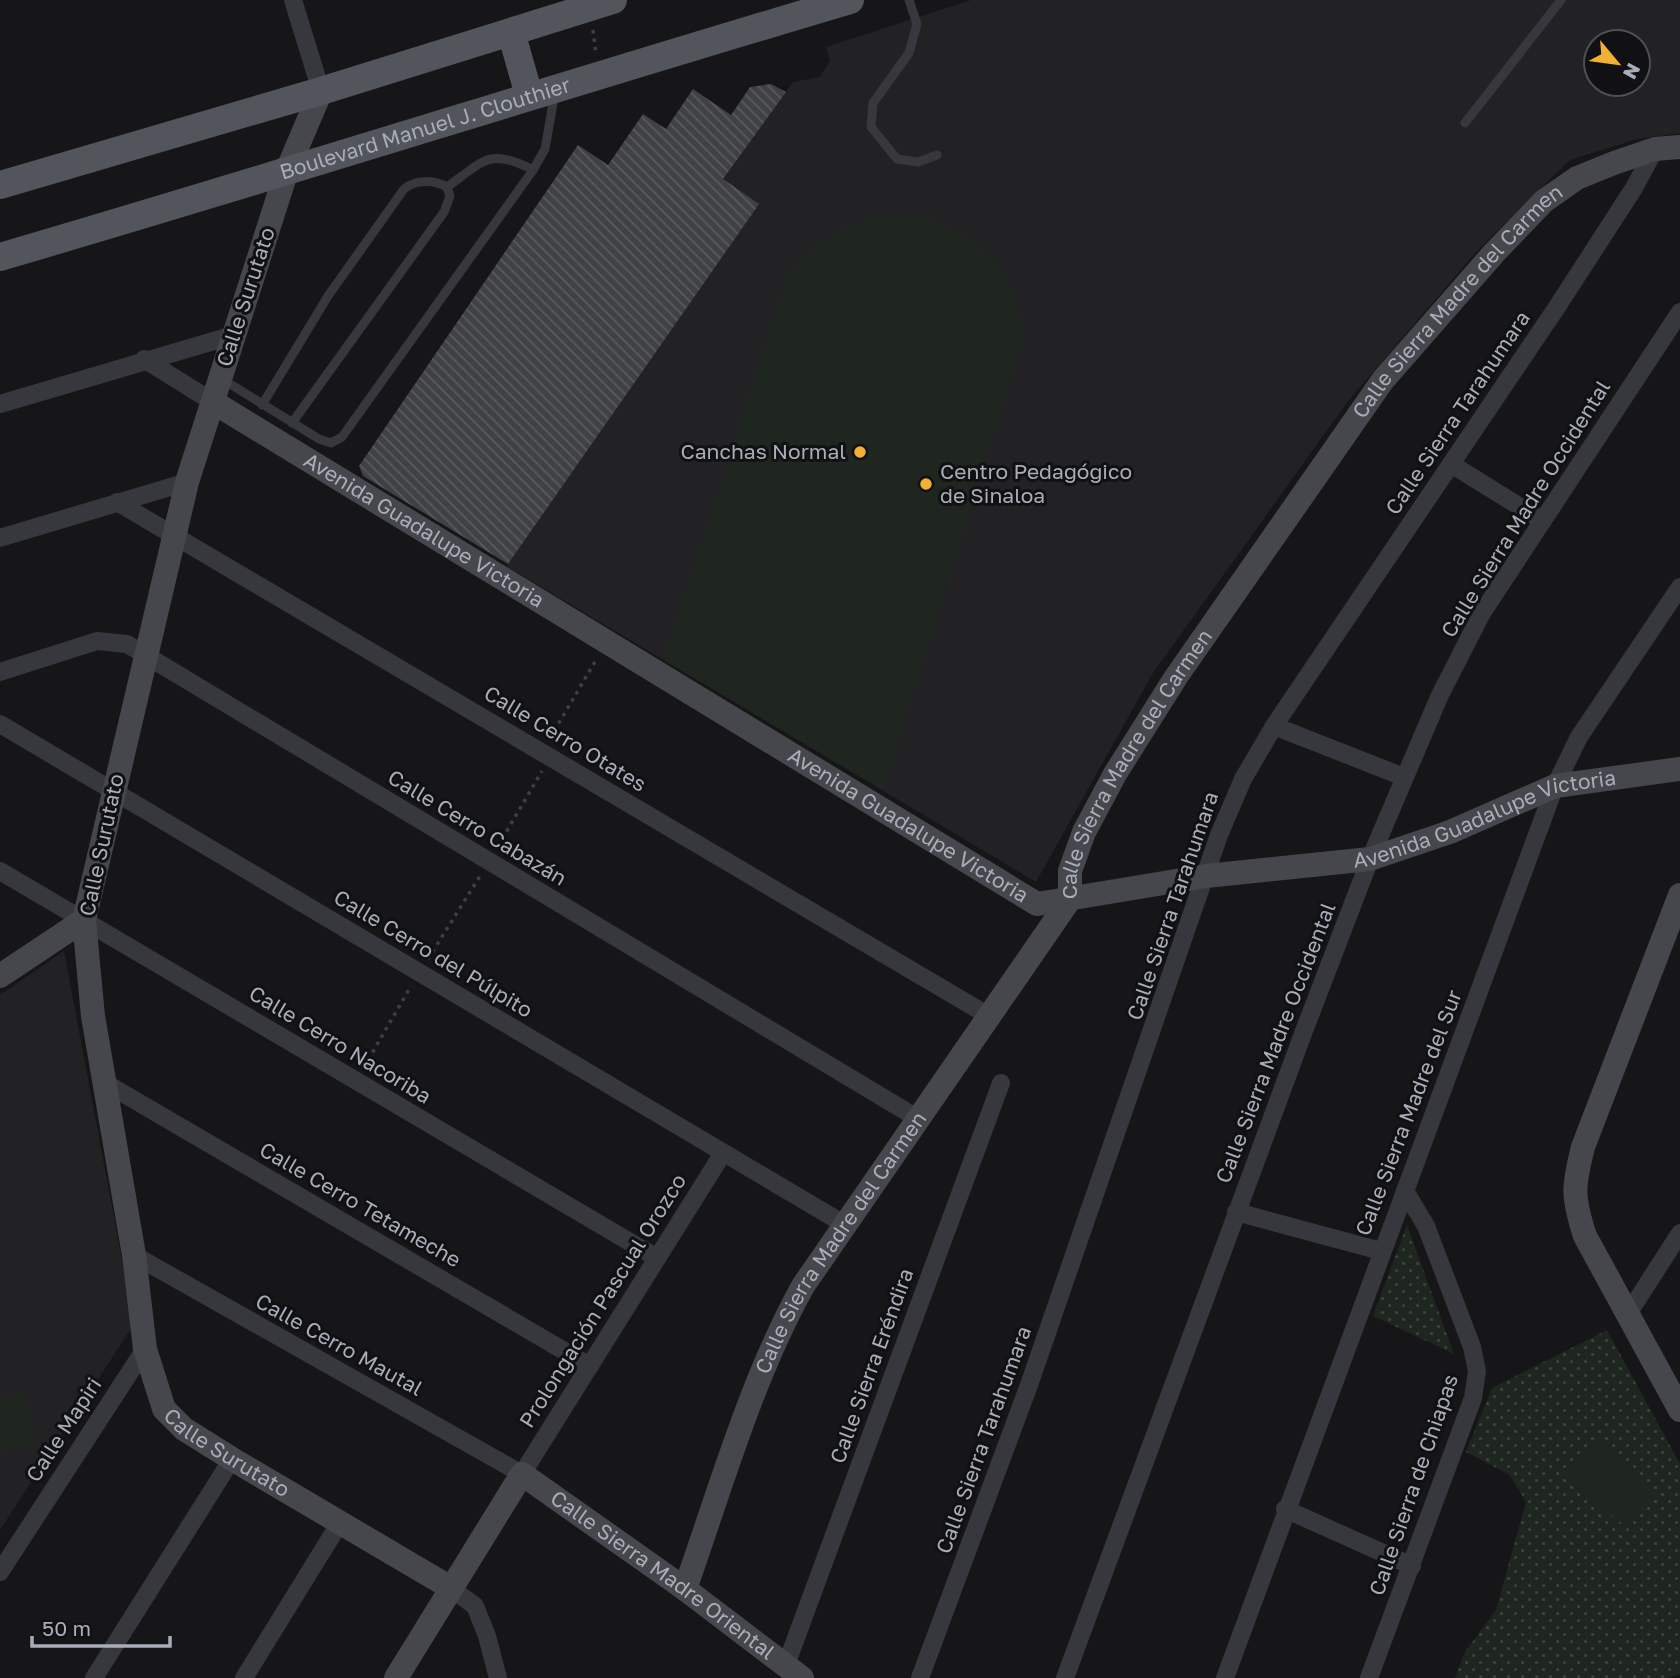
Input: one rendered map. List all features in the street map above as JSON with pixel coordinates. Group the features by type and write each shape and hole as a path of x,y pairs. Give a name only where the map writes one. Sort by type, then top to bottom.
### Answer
{"main road":[{"name":"Boulevard Manuel J. Clouthier","path":"0,257 286,173 529,95 850,0"},
{"path":"0,185 321,91 597,3"},
{"path":"511,32 529,95"}],"street":[{"path":"293,0 321,91"},
{"name":"Calle Surutato","path":"321,91 286,173 187,482 84,920 93,1016 107,1084 134,1255 145,1349 153,1383 171,1419 232,1459 451,1588"},
{"name":"Calle Sierra Madre del Carmen","path":"685,1588 780,1327 844,1224 1070,899 1070,871 1084,832 1115,774 1176,677 1364,403 1494,253 1544,201 1577,178 1655,149 1680,148"},
{"name":"Calle Sierra Tarahumara","path":"920,1678 1030,1385 1206,876 1243,779 1274,726 1627,198 1655,149"},
{"name":"Calle Sierra Madre Occidental","path":"1065,1678 1236,1212 1370,859 1440,695 1482,613 1680,312"},
{"path":"0,404 144,359 234,335"},
{"path":"144,359 213,402"},
{"name":"Avenida Guadalupe Victoria","path":"213,402 1037,904 1206,876 1370,859 1450,832 1555,786 1680,769"},
{"path":"1451,464 1543,521"},
{"path":"0,538 187,482"},
{"name":"Calle Cerro Otates","path":"117,502 989,1016"},
{"name":"Calle Sierra Madre del Sur","path":"1224,1678 1555,786 1579,737 1680,587"},
{"name":"Calle Cerro Cabazán","path":"0,672 97,641 127,644 917,1118"},
{"name":"Calle Cerro del Púlpito","path":"0,724 844,1224"},
{"path":"1274,726 1404,777"},
{"name":"Calle Cerro Nacoriba","path":"0,871 657,1258"},
{"path":"1680,895 1583,1147 1573,1186 1576,1208 1585,1236 1680,1410"},
{"path":"0,976 84,920"},
{"name":"Calle Sierra Eréndira","path":"794,1672 1001,1083"},
{"name":"Calle Cerro Tetameche","path":"107,1084 590,1366"},
{"name":"Prolongación Pascual Orozco","path":"522,1474 723,1153"},
{"name":"Calle Sierra de Chiapas","path":"1369,1678 1473,1398 1477,1371 1472,1347 1426,1226 1405,1191"},
{"path":"1236,1212 1381,1251"},
{"path":"1628,1314 1680,1233"},
{"name":"Calle Cerro Mautal","path":"134,1255 522,1474"},
{"name":"Calle Mapiri","path":"0,1572 145,1349"},
{"path":"94,1678 232,1459"},
{"path":"396,1678 522,1474"},
{"name":"Calle Sierra Madre Oriental","path":"522,1474 685,1588 794,1672"},
{"path":"1285,1509 1412,1566"},
{"path":"244,1678 340,1524"},
{"path":"451,1588 475,1606 488,1636 498,1678"}],"lane":[{"path":"909,0 918,24 909,53 873,103 871,127 897,159 918,162 937,155"},
{"path":"1465,123 1561,0"},
{"path":"220,378 292,423 331,443 342,437 533,170 545,149 556,87"},
{"path":"447,187 491,158 511,159 533,170"},
{"path":"262,405 328,296 404,189 415,183 431,181 447,187"},
{"path":"292,423 444,212 450,196 447,187"}],"path":[{"path":"597,3 599,74"}],"shaded area":[{"name":"Centro Pedagógico de Sinaloa","path":"971,0 1680,0 1680,133 1637,139 1570,160 1479,249 1348,401 1153,673 1036,882 506,566 758,204 723,179 793,82 820,77 830,61 826,47"},
{"name":"Canchas Normal","path":"889,215 928,218 965,234 995,261 1015,297 1023,337 883,790 664,660 787,276 832,236 856,224"},
{"path":"64,951 134,1324 0,1530 0,995"},
{"path":"1407,1225 1454,1354 1373,1316"},
{"path":"1607,1330 1680,1464 1680,1674 1667,1678 1455,1678 1465,1652 1496,1610 1526,1502 1510,1475 1466,1452 1492,1388"},
{"path":"25,1392 36,1445 0,1452 0,1398"},
{"path":"1597,1441 1655,1490 1625,1526 1566,1477"}],"building":[{"path":"771,84 786,92 723,179 759,204 508,564 363,476 359,466 578,145 608,165 643,114 666,129 693,89 731,115 750,87"}],"place":[{"name":"Canchas Normal","path":"860,452"},
{"name":"Centro Pedagógico de Sinaloa","path":"926,484"}]}
